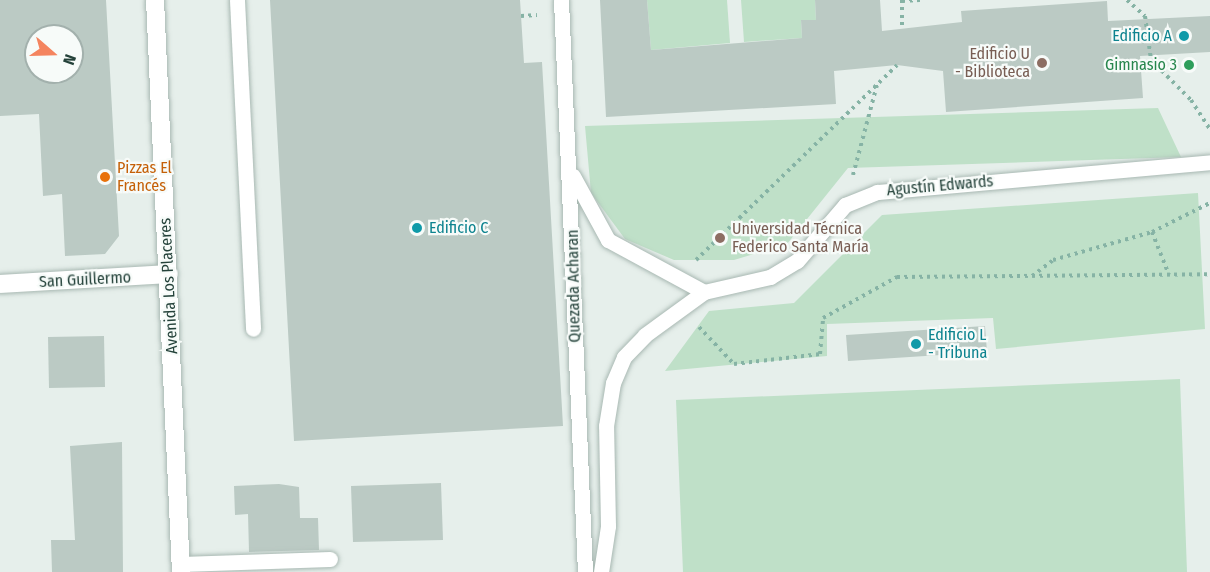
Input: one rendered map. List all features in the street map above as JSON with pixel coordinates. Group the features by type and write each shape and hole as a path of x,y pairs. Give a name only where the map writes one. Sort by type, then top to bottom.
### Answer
{"main road":[{"name":"Avenida Los Placeres","path":"155,0 181,568"},
{"name":"San Guillermo","path":"0,284 169,274"}],"lane":[{"path":"237,0 253,329"},
{"name":"Quezada Acharan","path":"561,0 573,176 585,572"},
{"name":"Agustín Edwards","path":"601,572 608,526 606,426 613,383 624,357 680,306 704,292 770,277 797,261 845,205 877,192 941,183 1210,162"},
{"path":"573,176 608,240 676,279 704,292"},
{"path":"181,568 330,559"}],"path":[{"path":"902,28 902,1 924,0"},
{"path":"1127,0 1145,16 1151,60 1191,100 1210,129"},
{"path":"676,279 897,65"},
{"path":"845,205 878,81"},
{"path":"1032,276 1053,260 1152,232 1210,203"},
{"path":"1152,232 1168,275"},
{"path":"680,306 734,364 820,354 823,318 897,277 1210,274"}],"green space":[{"path":"647,0 727,0 730,43 651,50"},
{"path":"741,0 815,0 816,20 801,21 802,38 744,42"},
{"path":"1158,108 1181,157 848,168 787,244 734,260 674,260 625,239 591,193 585,126"},
{"path":"1198,193 1205,329 996,349 993,318 827,324 827,356 665,371 709,311 794,303 882,215"},
{"path":"1180,379 1187,572 683,572 676,400"}],"building":[{"path":"0,0 106,0 119,236 105,254 65,256 62,194 43,196 39,114 0,116"},
{"name":"Edificio C","path":"270,0 520,0 524,63 542,62 563,426 294,441"},
{"path":"600,0 647,0 651,50 802,38 801,20 816,20 815,0 880,0 882,31 962,22 961,11 1107,1 1108,21 1210,16 1210,52 1140,56 1143,98 946,112 943,71 897,65 834,71 836,104 606,117"},
{"name":"Edificio L - Tribuna","path":"985,326 987,352 848,361 846,335"},
{"path":"104,336 105,387 49,388 48,337"},
{"path":"122,442 123,572 52,572 51,540 75,540 70,446"},
{"path":"441,483 443,540 353,542 351,486"},
{"path":"279,484 299,487 300,518 318,518 319,550 249,552 248,514 235,515 234,486"}],"place":[{"name":"Edificio A","path":"1184,36"},
{"name":"Edificio U - Biblioteca","path":"1042,63"},
{"name":"Gimnasio 3","path":"1189,65"},
{"name":"Pizzas El Francés","path":"105,177"},
{"name":"Edificio C","path":"417,228"},
{"name":"Universidad Técnica Federico Santa María","path":"720,238"},
{"name":"Edificio L - Tribuna","path":"916,344"}]}
